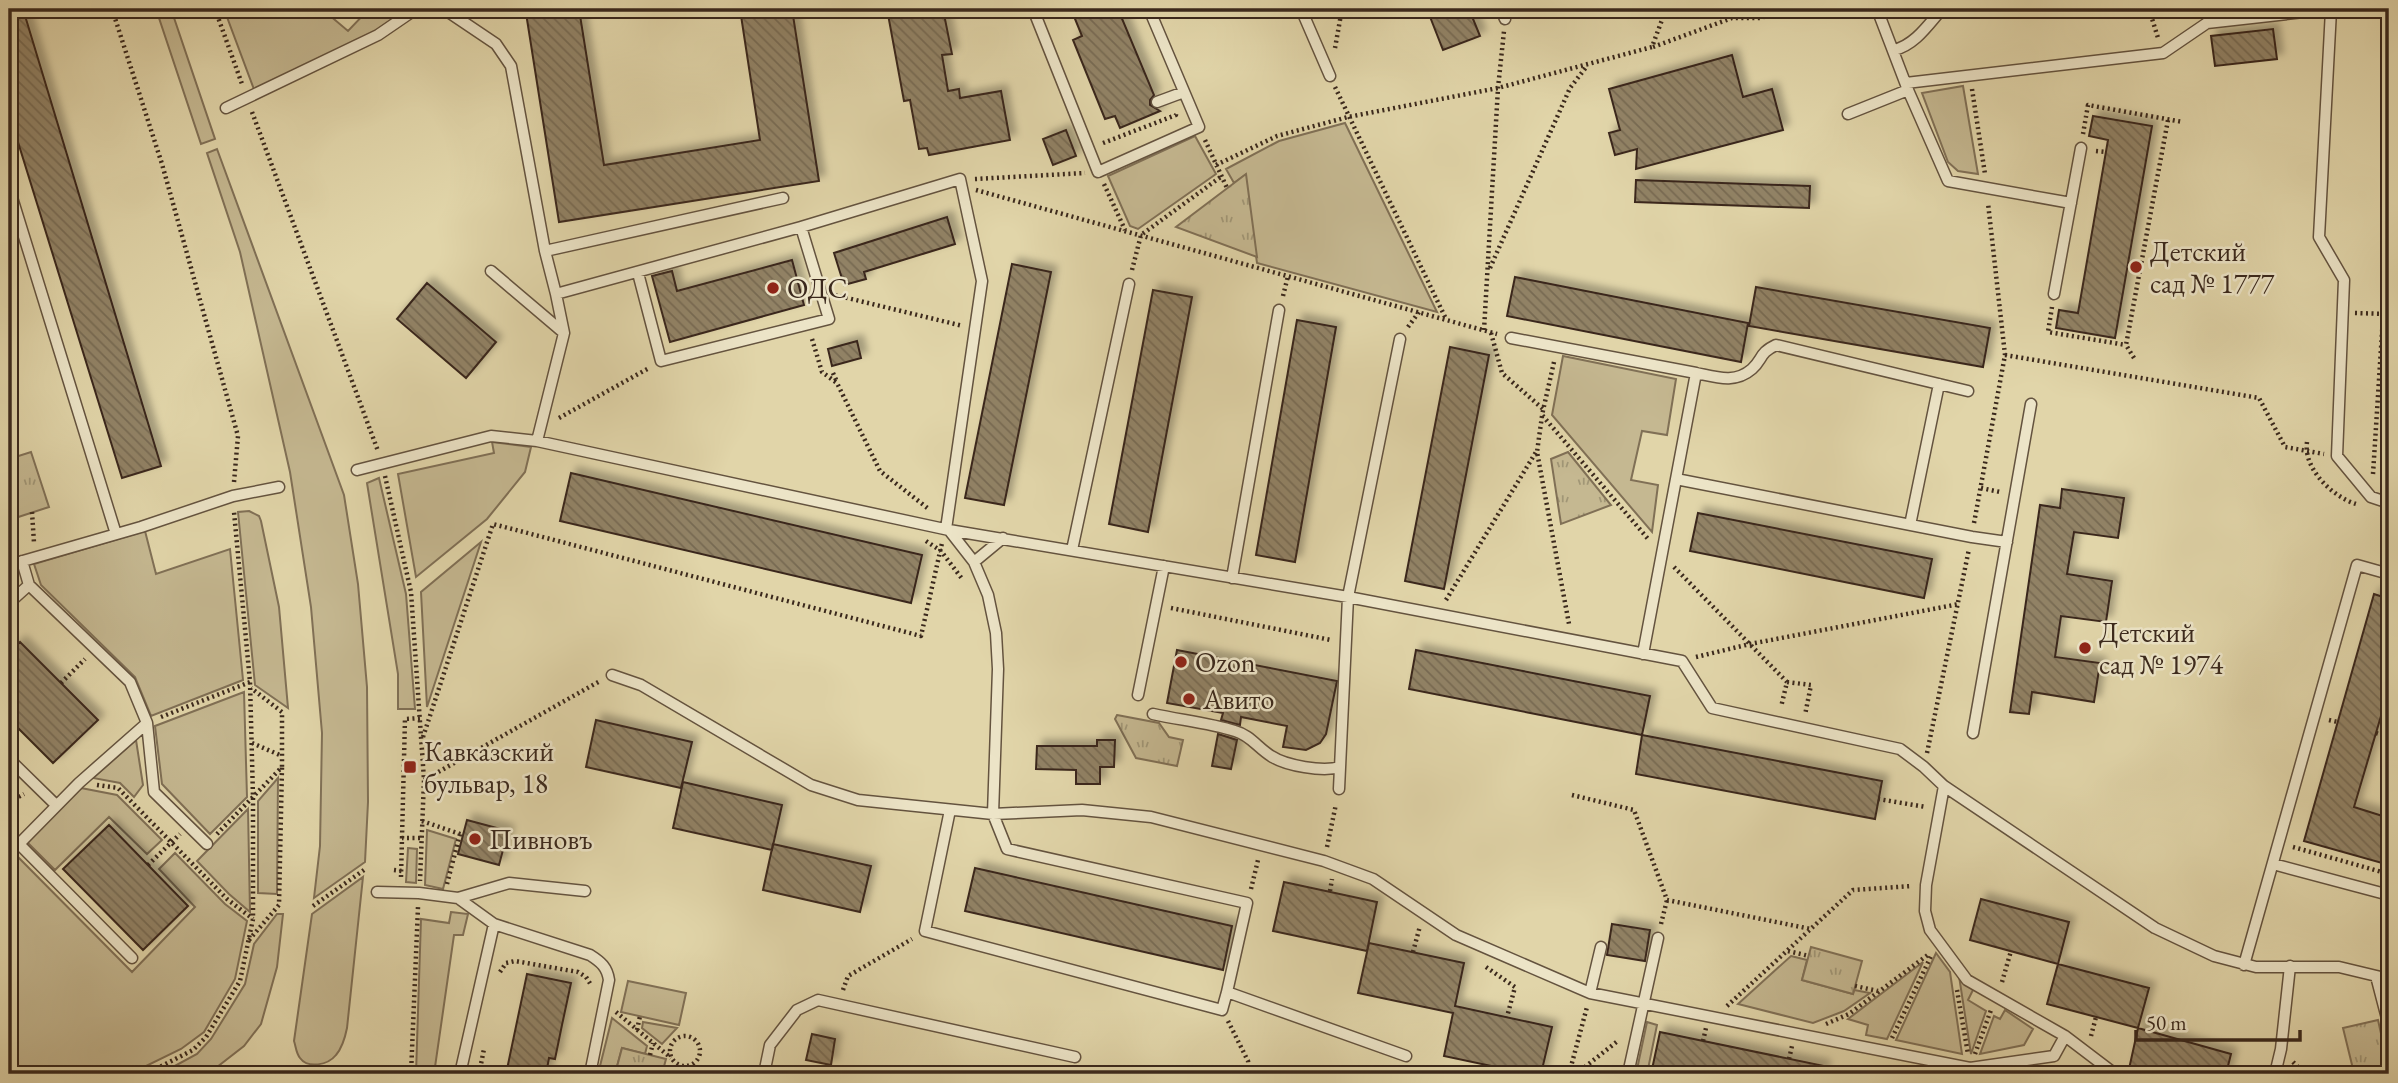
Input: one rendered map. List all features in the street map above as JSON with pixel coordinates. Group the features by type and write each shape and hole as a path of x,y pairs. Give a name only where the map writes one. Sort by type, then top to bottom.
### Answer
{"lane":[{"path":"226,108 378,35 416,9"},
{"path":"444,9 496,44 510,66 545,251 564,333 537,441"},
{"path":"1033,9 1098,172 1199,127 1149,9"},
{"path":"1301,9 1330,76"},
{"path":"1877,9 1948,181 2071,203"},
{"path":"1894,50 1905,48 1942,9"},
{"path":"1848,114 1907,87 1970,74 2163,53 2207,23 2331,10 2319,237 2344,280 2337,456 2371,497 2389,503"},
{"path":"1157,102 1184,92"},
{"path":"2054,294 2081,148"},
{"path":"556,294 961,183 982,281 947,527 974,562 988,595 996,633 998,669 993,814 1007,849 1247,903 1222,1010 925,931 950,810"},
{"path":"9,188 116,534"},
{"path":"545,251 783,198"},
{"path":"638,273 661,361 829,319 801,227"},
{"path":"491,271 564,333"},
{"path":"1073,550 1129,284"},
{"path":"1231,578 1279,310"},
{"path":"1511,338 1732,380 1752,369 1764,350 1776,345 1968,391"},
{"path":"1339,789 1348,597 1400,339"},
{"path":"1643,653 1696,373"},
{"path":"1910,525 1939,384"},
{"path":"1973,733 2031,404"},
{"path":"357,470 491,436 537,441 1003,538 1348,597 1682,661 1712,708 1900,749 1944,786 2155,929 2214,956 2244,965 2339,967 2389,979"},
{"path":"1676,479 2007,542"},
{"path":"9,565 233,496 279,487"},
{"path":"974,562 1003,538"},
{"path":"22,561 29,585 130,682 147,723 154,792 207,844"},
{"path":"2244,965 2357,565 2389,574"},
{"path":"1138,695 1164,566"},
{"path":"9,603 29,585"},
{"path":"612,675 641,685 811,785 858,800 993,814 1082,810 1151,817 1324,861 1373,879 1456,935 1590,993 1970,1071 2054,1056 2065,1036"},
{"path":"1153,715 1234,731 1249,738 1282,762 1321,769 1340,767"},
{"path":"132,958 19,844 55,805 147,723"},
{"path":"9,759 55,805"},
{"path":"1944,786 1921,912 1937,947 1967,980 2065,1036 2115,1074"},
{"path":"2273,864 2389,895"},
{"path":"377,892 419,893 458,898 509,883 584,891"},
{"path":"458,898 494,924 590,955 602,963 608,971 609,980 590,1074"},
{"path":"460,1074 494,924"},
{"path":"1628,1074 1658,938"},
{"path":"1590,993 1601,947"},
{"path":"2275,1074 2281,1049 2290,966"},
{"path":"2376,976 2389,1026"},
{"path":"1227,992 1406,1056"},
{"path":"764,1074 770,1045 797,1010 818,1000 1075,1057"}],"path":[{"path":"112,9 162,164 238,436 233,496 250,685 252,743 253,919 240,981 206,1037 193,1050 146,1074"},
{"path":"215,9 383,463 411,592 424,780 411,1074"},
{"path":"1342,9 1330,76 1446,320"},
{"path":"1652,47 1666,9"},
{"path":"1216,165 1277,136 1348,117 1498,88 1652,47 1732,18 1760,18 1791,9"},
{"path":"2149,9 2163,53"},
{"path":"1484,330 1503,14"},
{"path":"1489,272 1570,88 1587,66"},
{"path":"1924,767 1959,604 2005,355 1987,188 1970,74"},
{"path":"1098,132 1103,145 1176,115 1169,97"},
{"path":"2081,148 2088,105 2183,122"},
{"path":"2134,358 2126,345 2168,120"},
{"path":"1199,127 1227,188"},
{"path":"961,183 1098,172 1125,230"},
{"path":"1129,284 1140,235 1222,176"},
{"path":"961,183 1511,338"},
{"path":"2371,497 2387,314 2389,223"},
{"path":"821,292 975,329"},
{"path":"2054,294 2048,331 2126,345"},
{"path":"2344,313 2387,314"},
{"path":"807,324 822,372 837,383"},
{"path":"1490,332 1502,373 1543,412 1537,452 1572,640"},
{"path":"2005,355 2259,398 2286,447 2337,456"},
{"path":"540,429 661,361"},
{"path":"422,739 493,524 921,636 947,527 880,471 833,373"},
{"path":"2306,442 2305,452 2310,466 2342,500 2366,508"},
{"path":"1437,614 1537,452"},
{"path":"1981,488 1993,491"},
{"path":"32,512 35,557"},
{"path":"921,538 941,551 965,582"},
{"path":"1682,661 1750,644 1959,604"},
{"path":"1157,605 1345,643"},
{"path":"61,683 95,650"},
{"path":"424,780 612,675"},
{"path":"1787,682 1811,685 1803,726"},
{"path":"147,723 250,685"},
{"path":"249,940 279,905 282,766 282,712 250,685"},
{"path":"394,870 402,871 405,719 421,718"},
{"path":"2329,720 2338,722"},
{"path":"2376,733 2388,737"},
{"path":"252,743 282,756"},
{"path":"207,844 282,766"},
{"path":"79,783 118,789 227,899 253,919"},
{"path":"1324,861 1339,789"},
{"path":"1572,795 1634,810 1667,900 1658,938"},
{"path":"134,804 141,797"},
{"path":"1878,799 1939,809"},
{"path":"422,821 462,835 444,896"},
{"path":"148,866 188,825"},
{"path":"402,838 422,838"},
{"path":"1247,903 1261,845"},
{"path":"2292,847 2389,874"},
{"path":"2356,864 2358,856"},
{"path":"313,906 364,870"},
{"path":"1330,891 1332,879"},
{"path":"1714,1018 1853,890 1926,885"},
{"path":"1667,900 1811,929"},
{"path":"1413,952 1421,922"},
{"path":"837,1004 848,976 925,931"},
{"path":"1801,1035 1849,1014 1937,947"},
{"path":"1886,1052 1937,947"},
{"path":"1787,951 1809,956"},
{"path":"499,974 506,963 515,961 578,972 586,976 593,990"},
{"path":"1956,983 1970,1071"},
{"path":"1855,986 1879,992"},
{"path":"1569,1074 1590,993"},
{"path":"604,1003 673,1060 682,1066 692,1065 699,1057 700,1047 695,1039 685,1036 676,1039 671,1046 673,1060"},
{"path":"1222,1010 1248,1061 1250,1074"},
{"path":"637,1030 640,1016"},
{"path":"1576,1074 1639,1024"},
{"path":"479,1074 486,1037"},
{"path":"650,1055 653,1043"},
{"path":"680,1074 682,1066"}],"green space":[{"path":"156,9 171,9 215,139 201,144"},
{"path":"224,9 322,9 348,31 369,9 406,9 377,30 255,92"},
{"path":"1963,86 1978,174 1958,171 1948,162 1922,93"},
{"path":"1345,123 1437,312 1257,263 1245,175 1234,183 1226,169 1279,141"},
{"path":"1195,136 1216,174 1138,229 1130,226 1108,176"},
{"path":"217,149 344,495 358,584 367,687 368,802 365,862 314,898 320,846 322,733 311,607 290,472 240,252 207,153"},
{"path":"1246,174 1257,257 1176,227"},
{"path":"1563,356 1676,379 1667,435 1642,431 1631,480 1658,485 1652,532 1552,415"},
{"path":"492,442 531,447 525,472 487,519 416,577 398,474 494,453"},
{"path":"31,452 49,507 9,520 9,459"},
{"path":"1568,452 1611,505 1561,524 1551,459"},
{"path":"379,478 406,594 415,709 398,709 398,674 367,483"},
{"path":"249,511 259,516 261,521 279,607 288,708 255,685 238,512"},
{"path":"145,531 156,574 230,549 243,680 151,716 135,677 41,585 34,564"},
{"path":"481,542 427,707 421,592"},
{"path":"244,692 247,797 210,834 162,784 155,726"},
{"path":"1117,715 1159,723 1169,737 1183,740 1177,766 1136,758 1115,719"},
{"path":"136,740 143,785 134,797 120,783 93,778"},
{"path":"278,778 277,894 258,893 258,801"},
{"path":"81,788 117,795 162,840 147,854 109,817 55,870 27,842"},
{"path":"248,809 250,912 197,861"},
{"path":"427,830 456,839 443,889 425,885"},
{"path":"408,848 417,849 416,883 406,882"},
{"path":"175,853 225,904 247,921 235,979 204,1032 181,1049 140,1069 96,1074 9,1074 9,863 16,855 132,972 195,907 159,869"},
{"path":"363,877 344,1039 336,1055 328,1061 308,1064 299,1056 294,1041 312,914"},
{"path":"451,912 468,914 463,935 454,935 434,1074 416,1074 421,919 449,923"},
{"path":"277,914 283,914 277,967 261,1024 244,1046 208,1074 160,1074 197,1054 211,1039 245,984 254,944"},
{"path":"1811,947 1862,961 1853,994 1802,980"},
{"path":"1936,953 1950,972 1962,1054 1896,1040"},
{"path":"1791,956 1807,960 1802,980 1853,994 1854,990 1870,993 1844,1011 1813,1023 1738,1004"},
{"path":"1923,962 1887,1039 1866,1035 1868,1025 1848,1019"},
{"path":"1959,976 1973,990 1968,1000 1986,1011 1971,1054"},
{"path":"628,981 686,993 679,1025 621,1012"},
{"path":"2005,1010 2033,1029 2024,1045 1980,1054 1994,1016 2000,1019"},
{"path":"612,1018 647,1046 645,1054 622,1048 615,1074 598,1074"},
{"path":"2378,1020 2388,1065 2354,1073 2343,1028"},
{"path":"643,1022 677,1028 662,1044 642,1028"},
{"path":"1647,1022 1657,1025 1647,1074 1636,1074"},
{"path":"622,1048 666,1059 662,1074 615,1074"}],"building":[{"path":"9,9 23,9 161,466 122,478 9,113"},
{"path":"579,9 604,165 760,140 740,9 792,9 819,181 559,222 526,13"},
{"path":"887,9 943,9 952,54 942,55 948,91 959,89 960,98 1001,91 1010,140 929,155 927,148 919,149 910,100 904,101"},
{"path":"1071,9 1118,9 1154,95 1150,105 1160,111 1120,128 1115,116 1105,119 1073,40 1082,36"},
{"path":"1427,9 1469,9 1480,36 1443,50"},
{"path":"2273,29 2277,59 2215,66 2211,36"},
{"path":"1732,55 1743,97 1772,89 1783,130 1636,169 1637,149 1615,155 1609,133 1620,130 1609,89"},
{"path":"2093,116 2152,126 2115,338 2056,328 2059,310 2078,313 2108,140 2089,136"},
{"path":"1066,130 1076,156 1053,165 1043,139"},
{"path":"1636,180 1810,186 1809,208 1635,202"},
{"path":"947,217 955,244 864,272 866,279 844,285 834,253"},
{"path":"792,260 804,305 670,342 652,276 672,271 677,291"},
{"path":"1012,264 1051,272 1004,505 965,498"},
{"path":"1515,277 1748,323 1741,362 1507,316"},
{"path":"427,283 496,342 466,378 397,319"},
{"path":"1756,287 1990,328 1983,367 1749,326"},
{"path":"1153,290 1192,297 1148,532 1109,524"},
{"path":"1297,320 1336,327 1295,562 1256,555"},
{"path":"857,341 861,358 832,366 828,349"},
{"path":"1450,347 1489,355 1444,589 1405,581"},
{"path":"571,473 922,555 911,603 560,521"},
{"path":"2062,489 2124,498 2118,538 2074,532 2067,574 2112,581 2106,622 2061,616 2055,657 2100,663 2094,702 2032,692 2029,714 2010,712 2040,505 2060,508"},
{"path":"1698,513 1932,559 1924,598 1690,551"},
{"path":"2374,594 2389,599 2389,689 2354,807 2389,818 2389,865 2304,841"},
{"path":"20,642 98,720 53,763 9,719 9,653"},
{"path":"1177,650 1337,681 1326,734 1320,743 1306,750 1283,747 1287,726 1241,717 1240,725 1221,720 1223,713 1167,703"},
{"path":"1416,650 1650,696 1642,735 1409,689"},
{"path":"596,720 692,742 681,788 586,767"},
{"path":"1218,734 1237,740 1231,769 1212,766"},
{"path":"1642,735 1882,781 1875,819 1636,774"},
{"path":"1097,740 1115,740 1114,767 1100,767 1100,784 1076,784 1076,770 1036,769 1037,746 1097,746"},
{"path":"683,782 782,805 772,850 673,828"},
{"path":"467,820 508,831 499,865 458,854"},
{"path":"109,825 188,906 143,950 63,869"},
{"path":"773,844 871,866 860,912 763,890"},
{"path":"975,868 1232,926 1223,970 965,911"},
{"path":"1284,882 1377,902 1367,951 1273,931"},
{"path":"1981,899 2069,922 2058,964 1970,940"},
{"path":"1612,924 1650,930 1645,961 1607,955"},
{"path":"1369,943 1464,963 1455,1006 1552,1027 1541,1074 1529,1074 1444,1056 1453,1013 1358,993"},
{"path":"2058,964 2149,988 2138,1028 2047,1004"},
{"path":"527,974 571,983 555,1059 549,1058 546,1074 506,1074"},
{"path":"2138,1028 2231,1054 2226,1074 2148,1074 2129,1069"},
{"path":"1660,1032 1824,1066 1823,1074 1651,1074"},
{"path":"812,1034 835,1039 831,1065 806,1060"}],"place":[{"name":"Детский сад № 1777","path":"2136,267"},
{"name":"ОДС","path":"773,288"},
{"name":"Детский сад № 1974","path":"2085,648"},
{"name":"Ozon","path":"1181,662"},
{"name":"Авито","path":"1189,699"},
{"name":"Кавказский бульвар, 18","path":"410,767"},
{"name":"Пивновъ","path":"475,839"}]}
